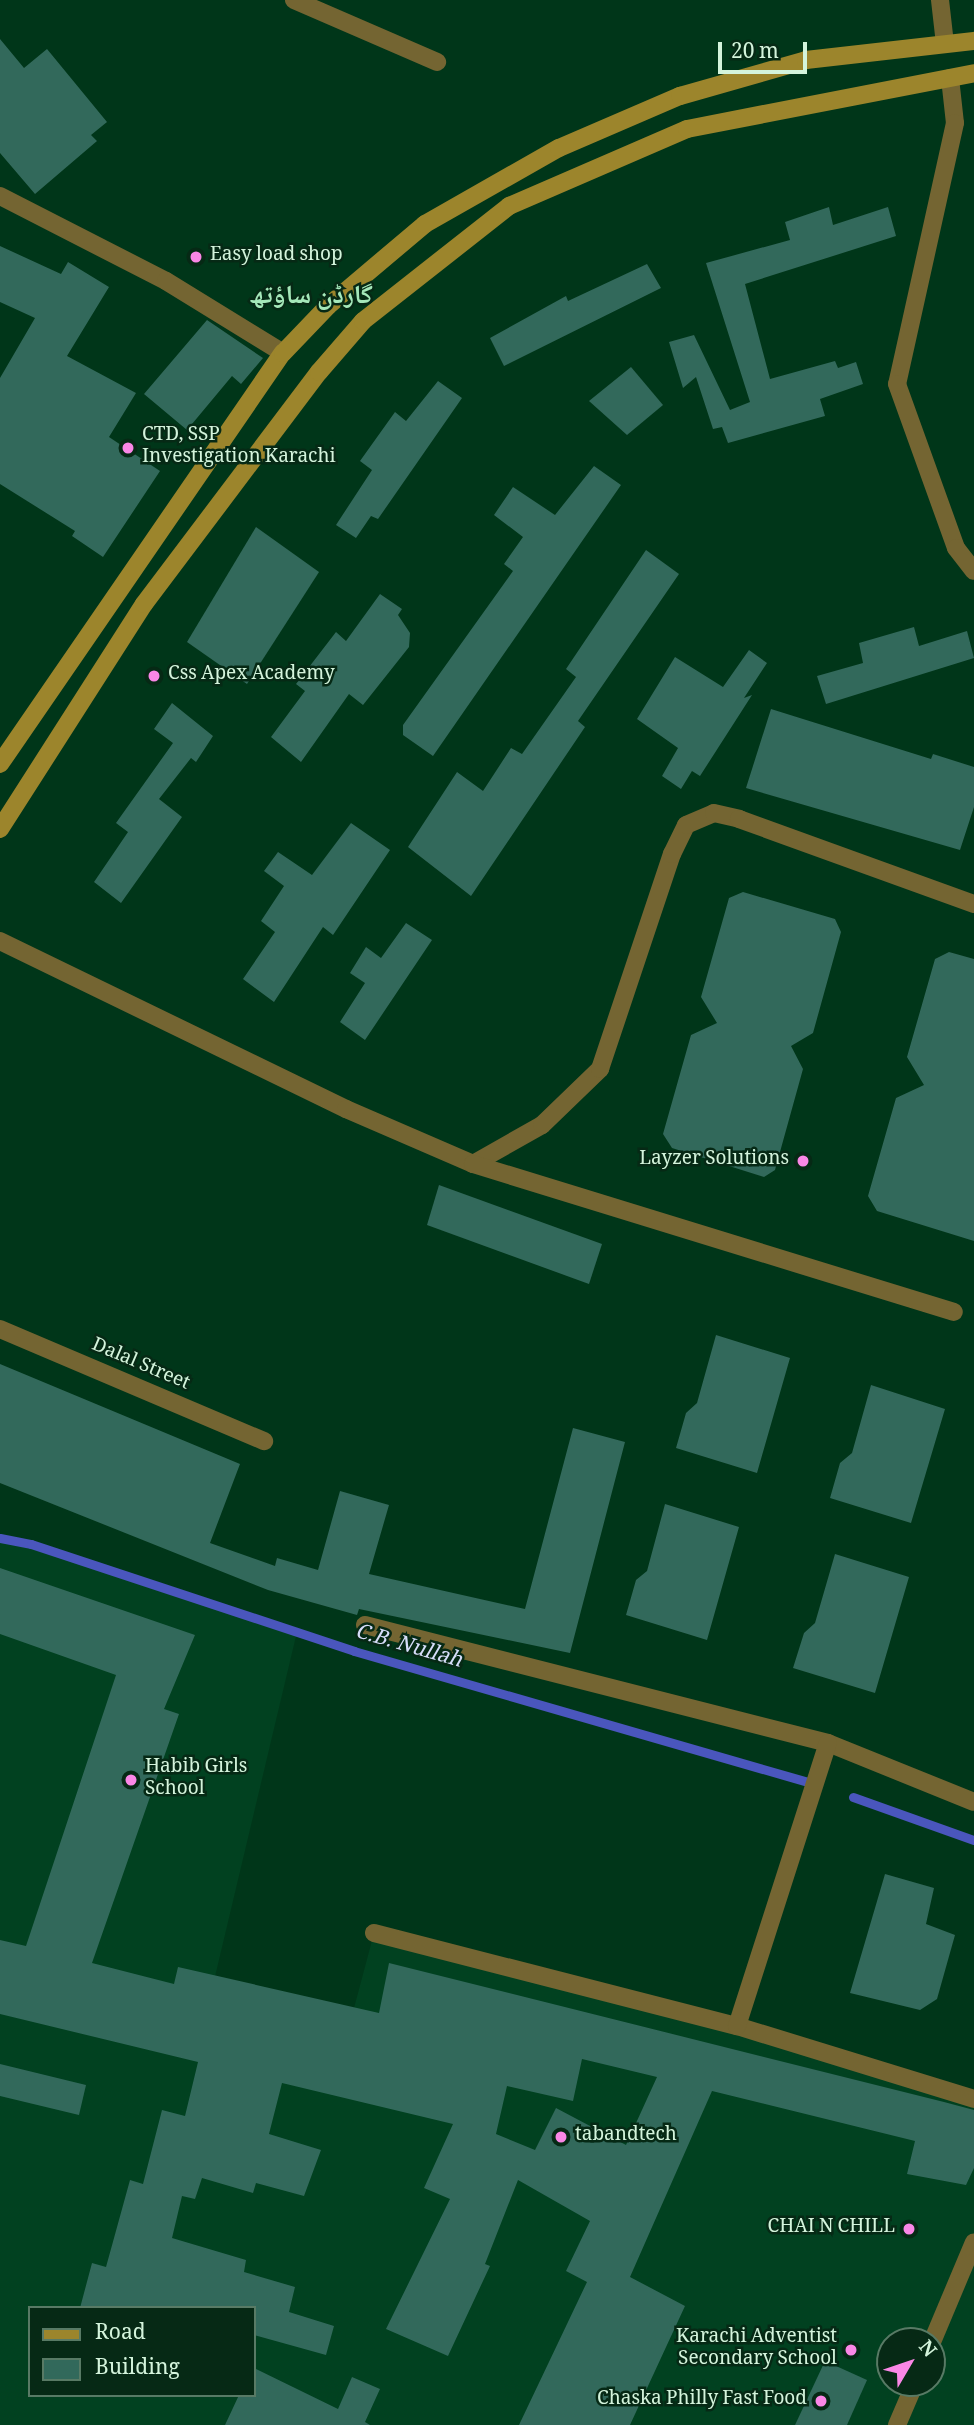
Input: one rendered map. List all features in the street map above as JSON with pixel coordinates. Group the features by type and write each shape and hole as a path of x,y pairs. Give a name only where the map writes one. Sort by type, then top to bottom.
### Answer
{"main road":[{"path":"0,764 284,353 328,306 425,224 490,184 617,121 680,96 806,60 974,41"},
{"path":"0,828 144,604 319,372 373,313 509,206 687,129 974,74"}],"street":[{"path":"294,0 438,62"},
{"path":"940,0 945,44"},
{"path":"950,78 955,123 897,384 956,548 974,571"},
{"path":"0,196 166,281 284,353"},
{"path":"472,1164 542,1125 600,1069 672,854 686,825 714,813 739,819 974,904"},
{"path":"0,942 346,1109 472,1164 954,1312"},
{"name":"Dalal Street","path":"0,1329 264,1441"},
{"path":"365,1625 828,1743 974,1802"},
{"path":"737,2026 828,1743"},
{"path":"374,1933 737,2026 974,2099"},
{"path":"938,2327 974,2242"},
{"path":"897,2425 909,2397"}],"shaded area":[{"path":"0,1538 31,1544 297,1632 213,1985 350,2023 374,1933 974,2099 974,2425 0,2425"}],"building":[{"path":"0,39 24,68 47,49 107,122 91,135 97,141 35,194 0,153"},
{"path":"829,207 833,225 888,207 896,236 745,284 770,379 835,361 838,368 856,362 863,384 820,399 825,416 728,443 722,427 713,429 696,377 683,388 669,342 694,335 730,410 750,402 706,263 790,240 785,222"},
{"path":"0,246 61,274 68,262 109,287 67,356 136,393 109,437 160,471 103,557 72,536 75,531 0,484 0,378 35,318 0,302"},
{"path":"647,264 661,288 504,366 490,338 566,296 568,301"},
{"path":"207,320 263,358 241,384 232,376 187,430 144,394"},
{"path":"631,367 663,405 627,435 589,401"},
{"path":"438,381 462,398 378,519 371,516 356,538 336,525 372,470 360,461 395,412 406,421"},
{"path":"594,466 621,485 433,756 403,735 403,725 513,571 504,564 523,537 494,515 513,487 555,515"},
{"path":"256,527 319,572 247,684 187,642"},
{"path":"646,550 679,574 578,721 585,727 471,896 408,847 457,772 483,791 511,748 522,754 576,677 566,669"},
{"path":"380,594 402,609 398,615 410,633 409,647 363,705 349,694 301,762 271,737 305,691 296,684 336,632 346,641"},
{"path":"914,627 919,646 967,631 974,658 826,704 817,676 863,663 859,643"},
{"path":"749,650 767,663 744,698 752,695 700,776 692,771 681,789 662,776 678,748 637,719 675,657 723,687"},
{"path":"172,703 213,736 196,762 191,758 159,799 182,817 121,903 94,882 128,832 116,823 173,743 154,729"},
{"path":"771,709 931,759 933,754 974,767 974,807 960,850 746,788"},
{"path":"351,823 390,850 333,935 323,927 274,1002 243,979 275,932 261,921 284,886 264,871 278,852 312,875"},
{"path":"743,892 835,919 841,932 813,1033 791,1046 803,1069 775,1170 764,1177 672,1148 663,1134 691,1035 717,1023 701,997 729,898"},
{"path":"406,923 432,940 365,1040 340,1022 365,983 350,973 366,947 381,958"},
{"path":"949,952 974,959 974,1241 877,1211 868,1196 896,1098 924,1085 907,1057 935,959"},
{"path":"439,1185 602,1244 589,1284 427,1225"},
{"path":"716,1335 790,1358 757,1473 676,1448 686,1413 697,1403"},
{"path":"0,1364 240,1464 210,1543 275,1566 277,1558 318,1570 340,1491 389,1505 369,1574 525,1609 573,1428 625,1442 570,1653 359,1609 357,1615 268,1590 0,1483"},
{"path":"871,1385 945,1409 911,1523 830,1498 840,1463 852,1453"},
{"path":"665,1504 739,1527 707,1640 626,1615 636,1580 647,1571"},
{"path":"835,1554 909,1577 875,1693 793,1668 804,1633 815,1623"},
{"path":"0,1568 195,1635 164,1709 179,1714 92,1963 174,1984 178,1967 379,2013 389,1963 944,2102 974,2110 974,2168 966,2185 907,2174 915,2141 712,2091 630,2277 685,2306 630,2425 519,2425 587,2282 566,2271 590,2221 518,2180 485,2264 490,2266 448,2356 386,2329 450,2199 424,2188 453,2124 282,2083 269,2134 321,2150 304,2196 256,2183 253,2193 202,2178 195,2199 182,2196 172,2238 246,2260 244,2272 295,2287 289,2312 334,2326 326,2355 256,2336 256,2306 81,2306 92,2263 106,2267 130,2180 143,2184 162,2110 185,2116 198,2062 0,2014 0,1940 26,1946 116,1675 0,1634","holes":["582,2059 657,2077 626,2145 556,2108 535,2150 496,2134 507,2086 573,2101"]},
{"path":"885,1874 934,1888 926,1924 955,1935 937,1999 920,2010 850,1993"},
{"path":"0,2064 86,2085 79,2115 0,2096"},
{"path":"825,2361 867,2380 847,2425 795,2425"},
{"path":"256,2369 338,2409 352,2377 380,2389 365,2422 370,2425 225,2425 238,2397 256,2397"}],"waterway":[{"name":"C.B. Nullah","path":"0,1538 31,1544 354,1651 808,1782"},
{"name":"C.B. Nullah","path":"853,1797 974,1840"}],"place":[{"name":"Easy load shop","path":"196,257"},
{"name":"CTD, SSP Investigation Karachi","path":"128,448"},
{"name":"Css Apex Academy","path":"154,676"},
{"name":"Layzer Solutions","path":"803,1161"},
{"name":"Habib Girls School","path":"131,1780"},
{"name":"tabandtech","path":"561,2137"},
{"name":"CHAI N CHILL","path":"909,2229"},
{"name":"Karachi Adventist Secondary School","path":"851,2350"},
{"name":"Chaska Philly Fast Food","path":"821,2401"}],"district":[{"name":"گارڈن ساؤتھ","path":"311,298"}]}
